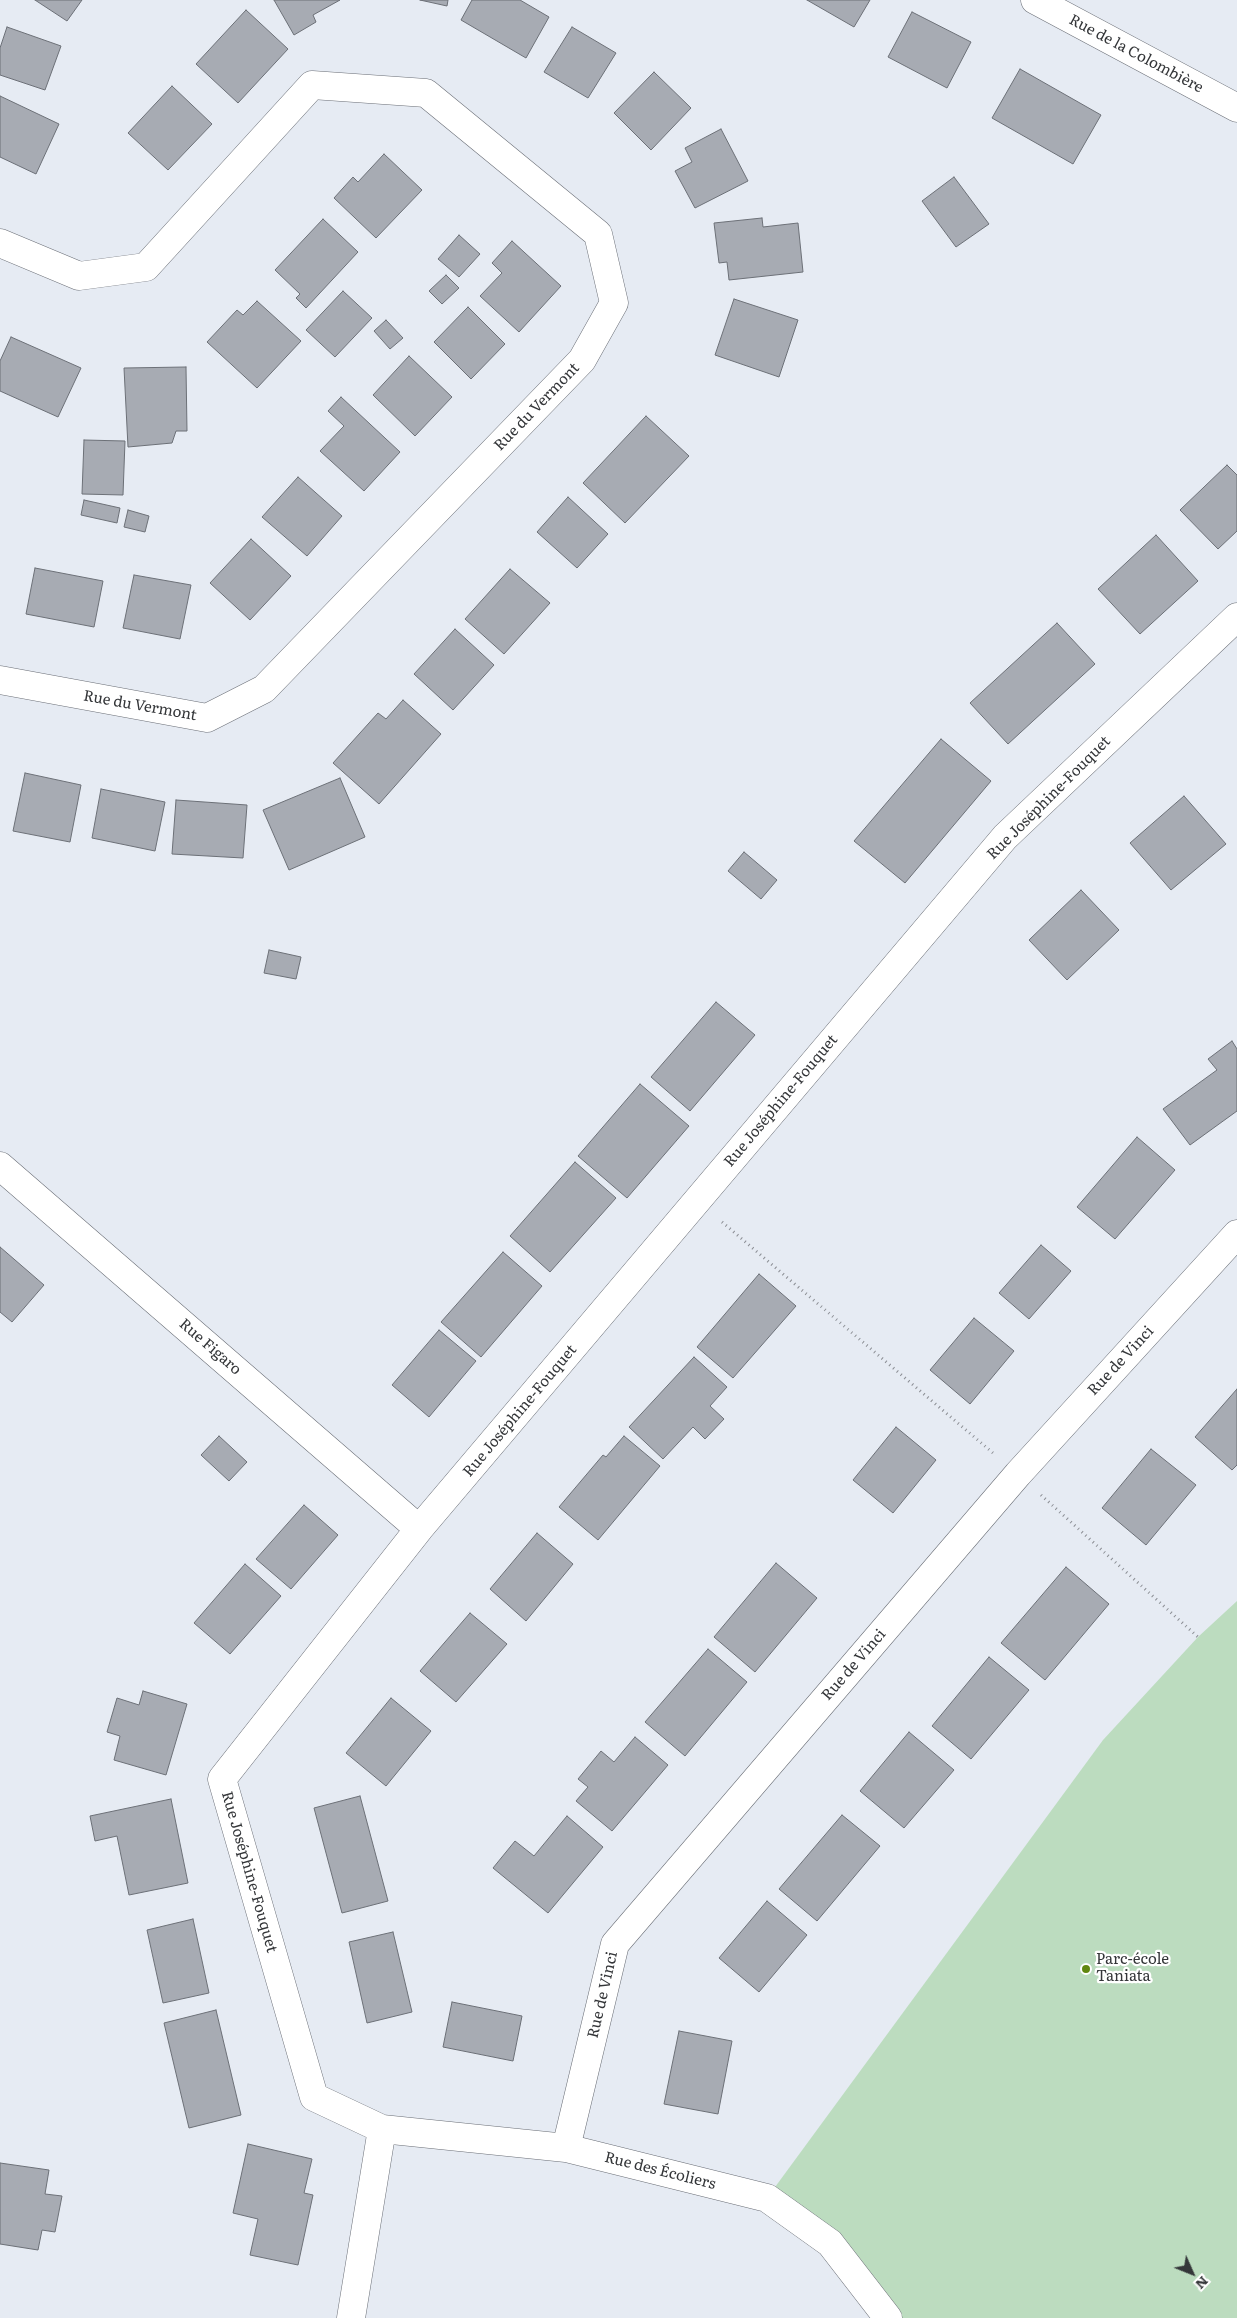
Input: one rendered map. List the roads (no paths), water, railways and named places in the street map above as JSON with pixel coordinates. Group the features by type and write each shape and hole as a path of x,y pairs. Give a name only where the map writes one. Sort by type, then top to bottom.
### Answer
{"street":[{"name":"Rue de la Colombière","path":"1035,0 1237,108"},
{"name":"Rue du Vermont","path":"0,243 79,276 146,267 312,85 426,93 598,234 614,303 582,360 264,690 208,718 0,680"},
{"name":"Rue Joséphine-Fouquet","path":"382,2129 314,2098 222,1779 419,1529 1005,837 1237,617"},
{"name":"Rue Figaro","path":"0,1166 419,1529"},
{"name":"Rue de Vinci","path":"566,2148 615,1944 1018,1474 1237,1234"},
{"name":"Rue des Écoliers","path":"382,2129 566,2148 767,2198 830,2243 888,2318"},
{"path":"351,2318 382,2129"}],"place":[{"name":"Parc-école Taniata","path":"1086,1969"}]}
